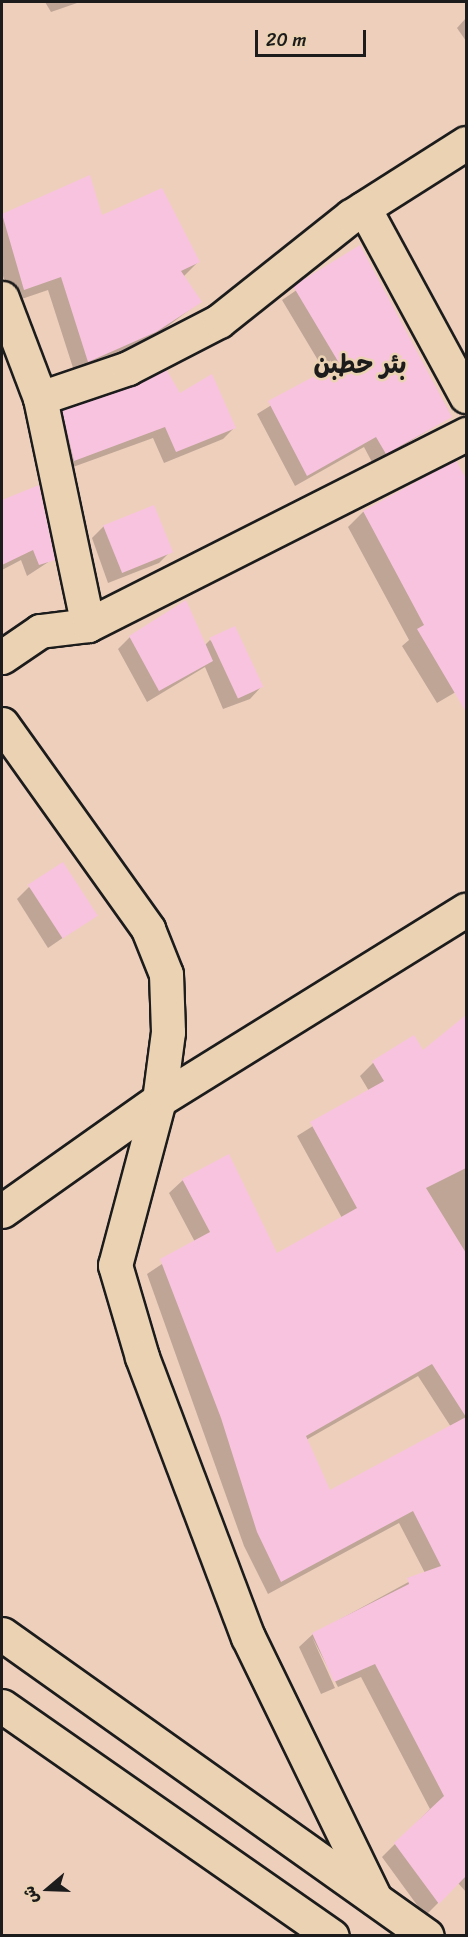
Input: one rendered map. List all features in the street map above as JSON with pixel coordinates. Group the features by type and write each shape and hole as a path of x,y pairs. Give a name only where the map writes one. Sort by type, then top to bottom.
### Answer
{"street":[{"path":"40,398 128,368 219,321 364,208 466,142"},
{"path":"364,208 466,396"},
{"path":"2,298 40,398 88,625"},
{"path":"2,657 40,631 88,625 466,434"},
{"path":"2,724 148,929 166,974 168,1032 159,1100 115,1265 142,1357 248,1637 375,1899"},
{"path":"2,1211 159,1100 466,910"},
{"path":"2,1634 427,1935"},
{"path":"2,1706 332,1935"}],"building":[{"path":"90,175 102,215 162,188 200,262 181,271 202,302 156,332 88,362 61,277 24,290 2,214"},
{"path":"360,245 452,417 386,454 376,437 307,476 268,401 339,363 293,286"},
{"path":"166,369 180,393 212,374 236,428 176,452 165,427 74,461 62,410"},
{"path":"456,460 466,479 466,712 417,629 424,625 363,511"},
{"path":"39,485 55,560 39,565 33,550 2,565 2,500"},
{"path":"154,505 173,552 122,573 103,526"},
{"path":"186,600 213,661 159,691 129,636"},
{"path":"235,626 263,687 238,699 210,638"},
{"path":"63,862 98,916 63,939 28,885"},
{"path":"466,1015 466,1168 426,1188 466,1253 466,1417 466,1876 439,1904 394,1843 444,1796 375,1664 334,1682 312,1633 409,1584 407,1578 441,1566 413,1511 281,1582 257,1532 221,1418 160,1259 210,1232 182,1179 229,1154 277,1253 357,1208 310,1122 384,1081 372,1061 414,1035 423,1050","holes":["432,1364 466,1417 330,1490 306,1436"]}],"district":[{"name":"بئر حطبن","path":"360,365"}]}
